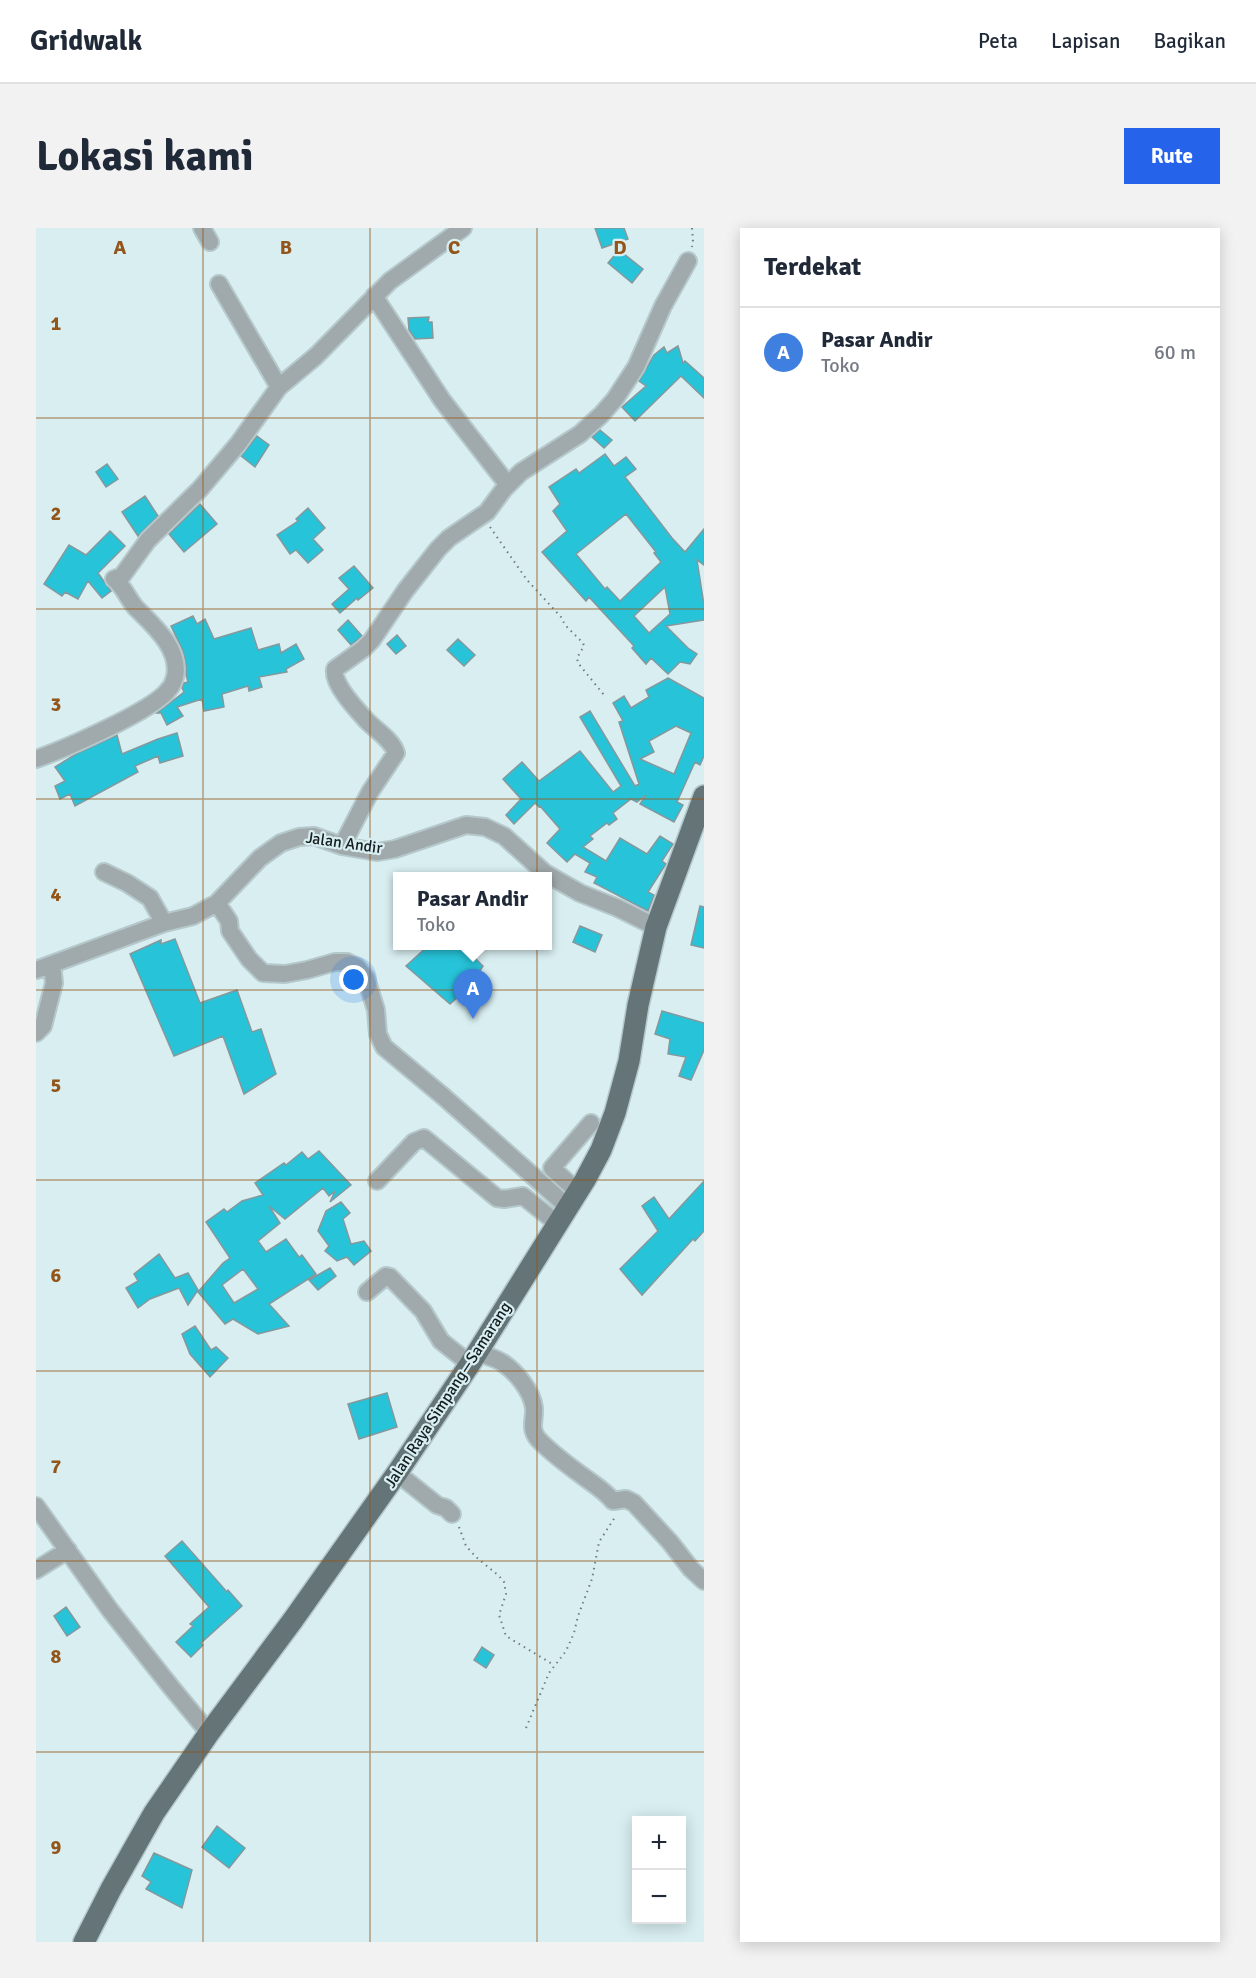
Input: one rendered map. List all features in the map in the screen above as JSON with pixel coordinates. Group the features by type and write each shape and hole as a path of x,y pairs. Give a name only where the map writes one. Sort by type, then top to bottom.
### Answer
{"main road":[{"name":"Jalan Raya Simpang—Samarang","path":"84,1942 154,1813 397,1473 474,1358 602,1150 629,1061 638,1005 656,927 704,796"}],"street":[{"path":"36,759 104,730 157,701 170,689 175,675 173,657 169,647 163,636 132,604 114,579 122,576 148,540 201,489 279,387 316,356 390,281 463,228"},
{"path":"342,846 370,792 396,753 391,744 367,721 339,686 334,675 335,669 372,640 405,591 438,549 487,512 521,472 580,434 615,399 636,367 663,306 688,261"},
{"path":"219,284 279,387"},
{"path":"374,296 442,400 508,485"},
{"name":"Jalan Andir","path":"44,967 164,923 193,916 217,903 260,858 281,843 299,837 314,836 342,846 377,852 395,849 466,825 485,827 504,836 544,872"},
{"path":"104,872 150,898 164,923"},
{"name":"Jalan Andir","path":"552,877 580,893 618,908 656,927"},
{"path":"217,903 229,921 230,931 249,959 263,973 285,974 335,962 347,962 357,967 366,978 376,1010 378,1034 384,1047 568,1207"},
{"path":"36,1033 43,1026 54,983 44,967"},
{"path":"568,1207 552,1167 591,1124"},
{"path":"376,1181 414,1142 424,1138 497,1198 523,1196 568,1207"},
{"path":"367,1292 386,1276 390,1277 423,1311 441,1341 474,1358 502,1363 519,1378 532,1399 534,1410 532,1421 535,1435 540,1442 613,1501 626,1499 634,1503 704,1581"},
{"path":"397,1473 452,1514"},
{"path":"36,1506 110,1610 209,1733"},
{"path":"36,1570 68,1550"}],"path":[{"path":"688,261 693,240 692,228"},
{"path":"482,515 527,580 583,643 584,646 577,658 578,663 604,694"},
{"path":"526,1728 539,1694 555,1665 566,1651 574,1633 592,1579 599,1542 626,1499"},
{"path":"452,1514 459,1525 466,1546 504,1582 507,1594 499,1615 506,1636 555,1665"}],"building":[{"path":"595,228 624,228 628,239 602,248"},
{"path":"619,250 643,269 632,283 608,263"},
{"path":"429,317 428,322 432,322 433,338 415,339 409,330 408,318"},
{"path":"678,346 683,363 685,361 704,378 704,398 681,376 635,421 622,407 646,386 639,381 654,355 664,347 667,353"},
{"path":"600,430 612,440 604,448 592,437"},
{"path":"257,436 269,445 255,467 241,456"},
{"path":"605,454 614,466 626,457 636,469 625,477 685,552 704,529 704,565 697,560 704,620 666,626 697,654 690,664 680,662 668,674 651,658 646,664 632,648 634,646 589,597 586,601 542,552 567,531 553,511 560,504 549,487 576,469 579,473","holes":["626,514 656,552 654,553 661,562 620,601 607,587 605,589 576,554","665,587 670,614 649,633 634,616"]},
{"path":"107,464 118,479 106,487 96,472"},
{"path":"145,496 158,516 138,536 122,512"},
{"path":"200,504 217,524 184,552 169,534"},
{"path":"308,508 325,528 313,539 323,550 308,563 296,550 290,554 277,535 298,521 296,519"},
{"path":"110,531 125,546 98,573 111,591 102,598 88,581 78,599 65,592 62,596 44,584 69,545 86,555"},
{"path":"354,566 373,588 340,613 332,604 349,589 339,578"},
{"path":"193,616 197,624 205,619 214,639 251,628 258,650 279,644 281,653 296,644 304,659 286,669 287,672 259,677 262,687 249,691 248,686 222,694 224,707 204,711 202,699 177,707 183,716 167,725 161,713 157,713 184,692 182,688 184,683 188,682 183,651 171,626"},
{"path":"348,620 362,636 351,645 338,630"},
{"path":"397,635 406,646 396,654 387,644"},
{"path":"458,639 475,655 464,666 447,650"},
{"path":"668,678 704,698 704,756 700,765 695,762 677,802 683,805 674,822 640,804 646,795 637,802 631,799 613,813 617,819 609,825 607,823 590,836 593,839 583,847 606,861 620,838 647,854 660,836 673,844 662,861 666,864 648,892 654,895 648,911 594,883 597,877 585,872 590,863 575,854 567,862 547,843 560,829 540,806 535,803 514,824 506,815 521,799 503,779 522,762 539,781 580,751 613,792 621,786 580,717 590,711 635,786 639,784 619,722 623,721 613,703 624,696 631,708 649,697 646,690","holes":["676,726 691,733 674,774 640,759 654,752 649,741"]},
{"path":"177,733 183,756 160,763 158,756 135,766 138,772 75,806 70,794 60,799 55,786 65,781 55,767 76,754 117,735 122,754"},
{"path":"700,906 704,907 704,948 691,945"},
{"path":"580,926 602,935 595,952 573,942"},
{"path":"175,939 200,1003 237,990 252,1032 261,1029 276,1074 244,1094 223,1036 174,1056 130,954 161,940 161,944"},
{"path":"424,950 482,950 475,958 483,966 472,984 450,1004 406,966"},
{"path":"662,1011 704,1023 704,1050 691,1080 679,1076 686,1057 668,1054 670,1039 655,1034"},
{"path":"319,1151 351,1185 330,1202 335,1191 329,1196 323,1188 285,1219 269,1206 280,1223 258,1241 266,1252 286,1239 299,1257 302,1255 316,1274 269,1304 289,1326 258,1334 233,1319 225,1324 198,1292 230,1258 206,1222 224,1209 227,1212 242,1201 263,1195 255,1183 284,1163 286,1165 302,1152 308,1159","holes":["243,1269 258,1289 234,1303 222,1285"]},
{"path":"704,1181 704,1231 695,1241 693,1239 642,1295 620,1269 658,1231 642,1206 654,1197 669,1219"},
{"path":"341,1202 350,1213 343,1219 351,1244 364,1241 371,1251 354,1265 347,1257 337,1261 325,1251 329,1246 318,1231 326,1211"},
{"path":"159,1254 175,1278 188,1273 198,1290 188,1305 179,1288 150,1299 138,1308 126,1288 138,1281 134,1274"},
{"path":"330,1268 336,1276 318,1290 309,1280"},
{"path":"195,1326 211,1350 216,1347 228,1358 210,1377 190,1354 182,1334"},
{"path":"387,1393 397,1427 359,1439 348,1404"},
{"path":"182,1541 242,1606 201,1643 203,1645 191,1657 176,1642 193,1626 190,1624 209,1607 165,1556"},
{"path":"66,1607 80,1627 67,1636 54,1616"},
{"path":"482,1647 494,1655 486,1668 474,1660"},
{"path":"217,1826 245,1848 229,1868 202,1847"},
{"path":"154,1853 192,1870 182,1908 146,1889 151,1882 142,1876"}],"place":[{"name":"Pasar Andir","path":"473,1019"}]}
